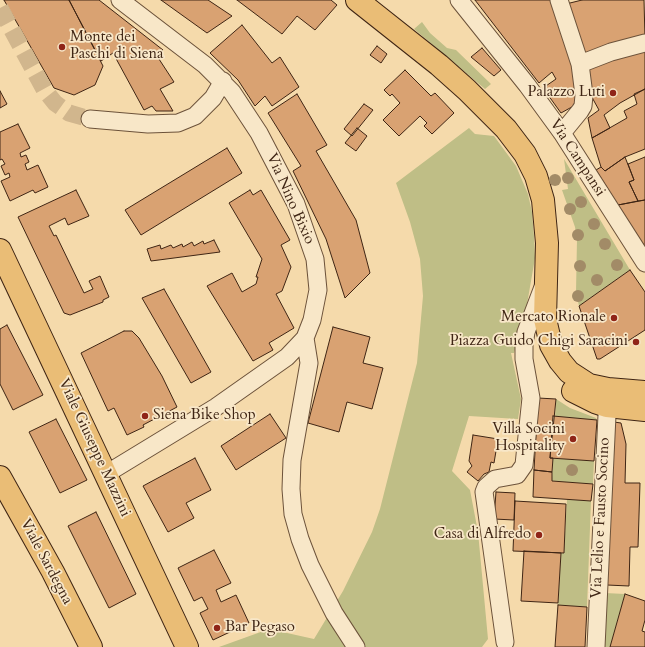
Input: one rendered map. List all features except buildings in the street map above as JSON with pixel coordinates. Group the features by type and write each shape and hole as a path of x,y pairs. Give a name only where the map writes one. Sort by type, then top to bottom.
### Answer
{"main road":[{"path":"356,0 439,65 472,94 506,129 525,154 536,176 543,200 547,228 547,276 544,310 547,332 555,354 569,372 607,397 645,410"},
{"name":"Viale Giuseppe Mazzini","path":"0,250 187,647"},
{"path":"607,397 645,392"},
{"name":"Viale Sardegna","path":"0,477 53,572 91,647"}],"street":[{"name":"Via Nino Bixio","path":"106,474 186,426 259,378 287,357 305,338 312,320 318,290 315,259 296,204 270,152 246,113 223,81 205,65 120,0"},
{"name":"Via Campansi","path":"459,0 527,85 562,133 645,263"},
{"path":"559,0 580,64 584,95 583,106 576,118 562,133"},
{"path":"580,64 611,52 645,43"},
{"path":"90,119 148,124 178,123 195,116 207,104 223,81"},
{"path":"505,642 484,492 486,487 495,479 517,475 524,465 531,398 524,359 524,345 526,332 547,276"},
{"path":"305,338 309,364 292,460 291,489 293,514 300,539 310,565 334,613 356,647"},
{"name":"Via Lelio e Fausto Socino","path":"596,647 607,397"}],"shaded area":[{"path":"422,22 430,33 447,48 456,50 491,84 485,89 414,29"},
{"path":"469,128 475,134 494,136 516,166 528,194 532,212 535,258 526,310 514,353 511,353 521,399 518,419 469,416 452,471 470,490 478,532 488,639 482,647 219,647 269,629 314,639 343,591 372,532 380,509 417,363 423,296 420,259 410,222 396,183"},
{"path":"564,159 630,270 579,306 576,292 577,239 575,227 562,190 568,189"},
{"path":"556,399 570,408 596,418 597,420 555,417"},
{"path":"553,458 594,461 593,484 552,481"},
{"path":"567,499 591,501 587,607 558,605 561,553 564,552"},
{"path":"605,593 625,594 610,647 605,647 604,645"}],"tunnel":[{"path":"0,8 44,89 55,103 69,113 90,119"}],"place":[{"name":"Monte dei Paschi di Siena","path":"62,47"},
{"name":"Palazzo Luti","path":"613,93"},
{"name":"Mercato Rionale","path":"614,318"},
{"name":"Piazza Guido Chigi Saracini","path":"636,342"},
{"name":"Siena Bike Shop","path":"145,416"},
{"name":"Villa Socini Hospitality","path":"573,439"},
{"name":"Casa di Alfredo","path":"539,535"},
{"name":"Bar Pegaso","path":"217,628"}]}
